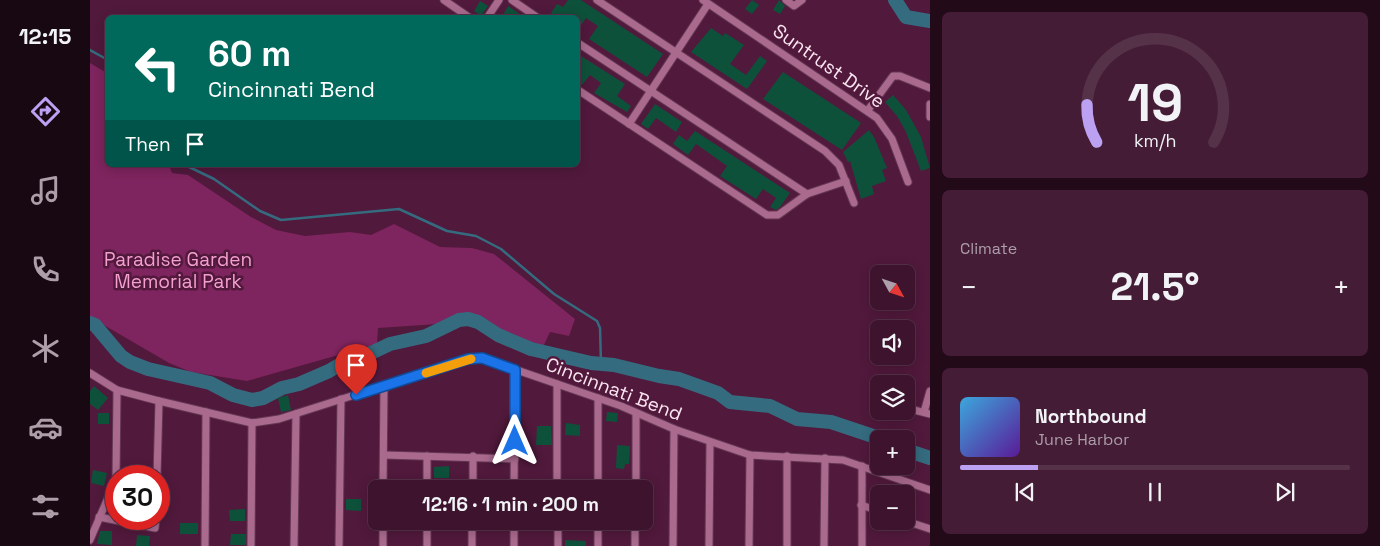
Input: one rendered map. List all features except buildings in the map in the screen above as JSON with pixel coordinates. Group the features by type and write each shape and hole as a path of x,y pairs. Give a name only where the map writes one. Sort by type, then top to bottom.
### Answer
{"street":[{"path":"444,0 466,15"},
{"path":"489,15 499,0"},
{"path":"512,0 534,15"},
{"path":"597,0 675,54 824,151 839,165 854,203"},
{"path":"786,0 794,6 802,0"},
{"path":"628,124 675,54 706,2"},
{"name":"Suntrust Drive","path":"706,2 868,110 885,127 898,152 908,182"},
{"path":"580,44 807,194"},
{"path":"868,110 893,76 900,76 930,88"},
{"path":"580,91 767,216 778,215 807,194 846,181"},
{"path":"930,104 930,117"},
{"name":"Cincinnati Bend","path":"90,373 116,390 252,423 279,420 475,358 482,358 598,398 674,429 750,455 825,458 862,466 930,490"},
{"path":"514,480 515,370"},
{"path":"557,384 558,480"},
{"path":"384,386 384,480"},
{"path":"90,540 116,476 116,390"},
{"path":"927,413 930,391"},
{"path":"598,398 598,480"},
{"path":"339,546 341,399"},
{"path":"157,465 159,401"},
{"path":"205,546 206,412"},
{"path":"294,546 296,414"},
{"path":"636,414 636,480"},
{"path":"251,546 252,423"},
{"path":"673,546 674,429"},
{"path":"709,546 710,442"},
{"path":"384,455 473,456 514,459"},
{"path":"749,546 750,455"},
{"path":"427,456 427,480"},
{"path":"473,456 473,480"},
{"path":"787,546 788,456"},
{"path":"824,546 825,458"},
{"path":"862,466 862,546"},
{"path":"861,505 870,508"},
{"path":"100,517 105,518"},
{"path":"915,524 930,529"},
{"path":"383,530 383,546"},
{"path":"427,530 427,546"},
{"path":"472,530 472,546"},
{"path":"514,530 514,546"},
{"path":"558,530 558,546"},
{"path":"598,530 598,546"},
{"path":"635,530 635,546"}],"green space":[{"name":"Paradise Garden Memorial Park","path":"90,63 105,72 105,167 170,167 172,173 188,175 251,217 276,230 305,236 350,232 371,235 394,224 440,247 472,248 494,254 575,319 569,336 550,332 543,347 494,331 471,314 460,314 438,324 378,328 377,344 247,381 191,372 169,363 90,317"}],"waterway":[{"path":"895,0 906,17 930,21"},
{"path":"90,50 105,58"},
{"path":"189,167 214,179 260,211 281,220 399,209 447,231 476,236 501,249 554,294 597,321 600,328 601,364"},
{"path":"90,323 95,325 121,356 130,362 148,369 210,383 233,395 252,400 263,398 282,388 299,384 329,371 351,358 371,353 390,344 426,336 459,320 468,319 478,322 498,335 531,349 591,363 614,365 679,379 718,393 730,402 770,406 797,419 831,422 870,435"},
{"path":"915,453 930,458"}],"slow traffic":[{"path":"426,373 471,359"}],"route":[{"path":"356,395 468,359 482,358 515,370 515,441"}]}
